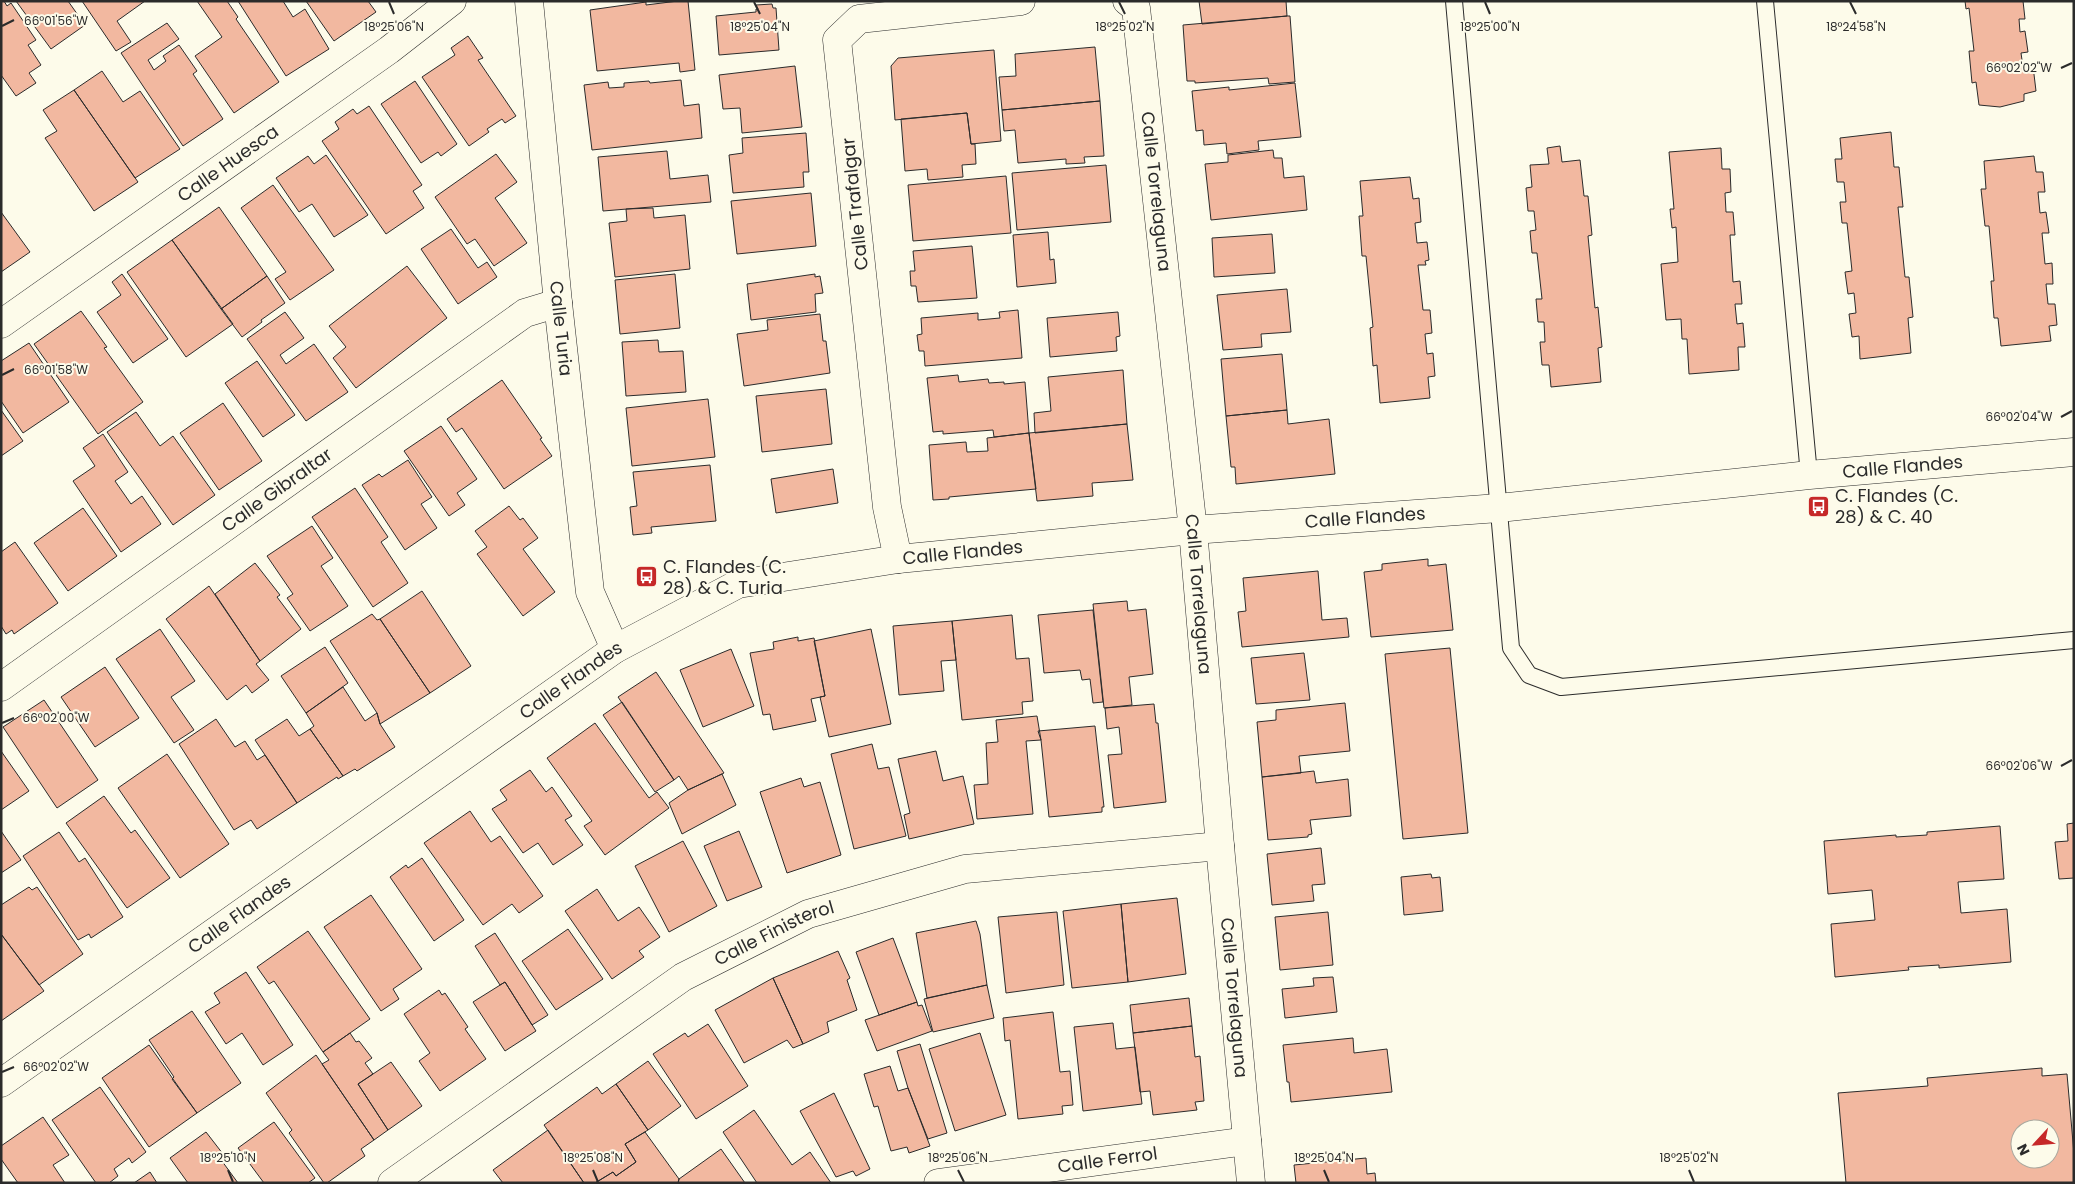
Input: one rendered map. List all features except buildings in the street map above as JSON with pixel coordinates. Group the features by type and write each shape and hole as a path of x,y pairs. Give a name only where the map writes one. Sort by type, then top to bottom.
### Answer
{"street":[{"name":"Calle Huesca","path":"1,324 389,50 452,1"},
{"name":"Calle Turia","path":"529,1 558,304 590,592 615,649"},
{"name":"Calle Trafalgar","path":"898,559 887,507 837,40 859,19 1021,1"},
{"name":"Calle Torrelaguna","path":"1131,4 1193,530 1251,1183"},
{"name":"Calle Gibraltar","path":"1,687 525,313 558,304"},
{"name":"Calle Flandes","path":"1,1082 615,649 738,584 898,559 1193,530 1499,508 1809,475 2074,452"},
{"name":"Calle Finisterol","path":"392,1183 682,977 808,914 965,869 1220,846"},
{"name":"Calle Ferrol","path":"938,1183 1247,1141"}],"lane":[{"path":"1454,1 1511,648 1529,675 1561,687 2074,640"},
{"path":"1765,1 1809,475"}],"place":[{"name":"C. Flandes (C. 28) & C. 40","path":"1819,506"},
{"name":"C. Flandes (C. 28) & C. Turia","path":"647,577"}]}
